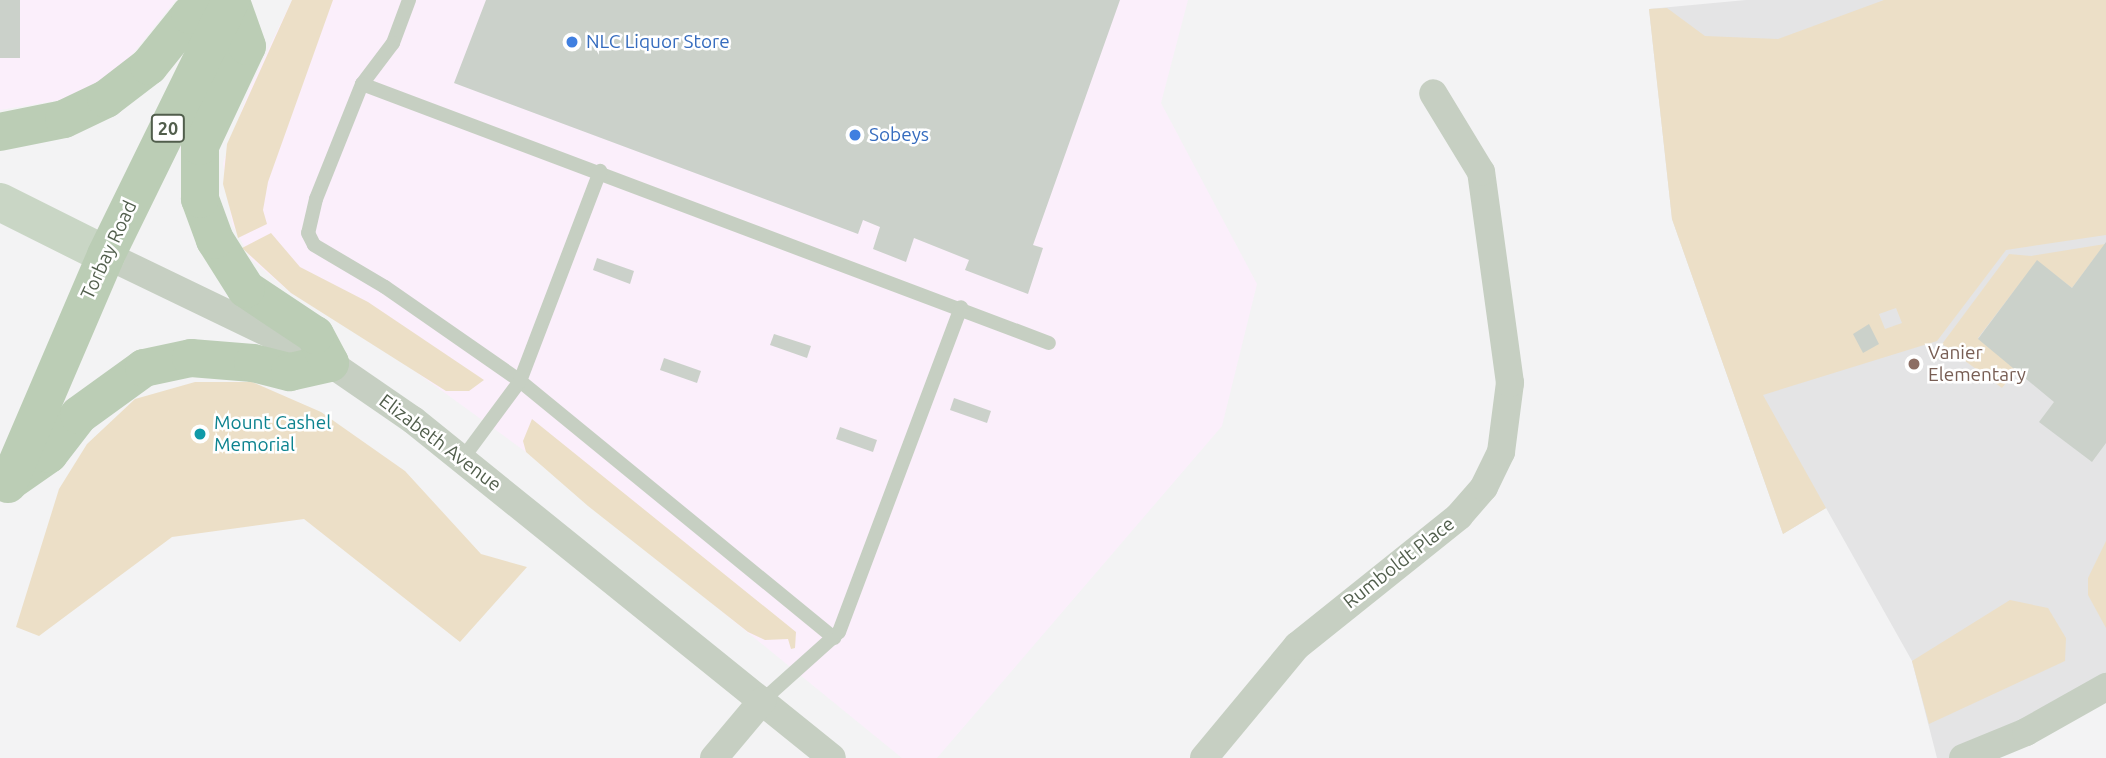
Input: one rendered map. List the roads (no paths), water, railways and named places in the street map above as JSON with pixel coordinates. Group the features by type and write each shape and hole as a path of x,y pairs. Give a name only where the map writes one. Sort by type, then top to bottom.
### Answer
{"main road":[{"path":"0,132 64,119 106,99 149,66 190,16 231,1 247,46 200,146 200,199 215,240 246,289 316,335 330,363 290,372 253,363 191,358 144,368 79,415 49,454 3,483"},
{"name":"Torbay Road","path":"3,483 106,255 231,1"},
{"name":"Elizabeth Avenue","path":"0,202 106,255"}],"street":[{"name":"Rumboldt Place","path":"1204,758 1297,646 1459,516 1484,487 1501,452 1510,383 1481,172 1433,93"},
{"name":"Elizabeth Avenue","path":"106,255 330,363 463,458 832,758"},
{"path":"1963,758 2026,732 2106,687"},
{"path":"714,758 762,701"}],"lane":[{"path":"409,0 393,43 362,84 309,219 308,233 314,245 385,287 520,381 834,638"},
{"path":"362,84 961,307 1049,343"},
{"path":"463,458 520,381 600,171"},
{"path":"762,701 834,638 961,307"}],"place":[{"name":"NLC Liquor Store","path":"572,42"},
{"name":"Sobeys","path":"855,135"},
{"name":"Vanier Elementary","path":"1914,364"},
{"name":"Mount Cashel Memorial","path":"200,434"}]}
